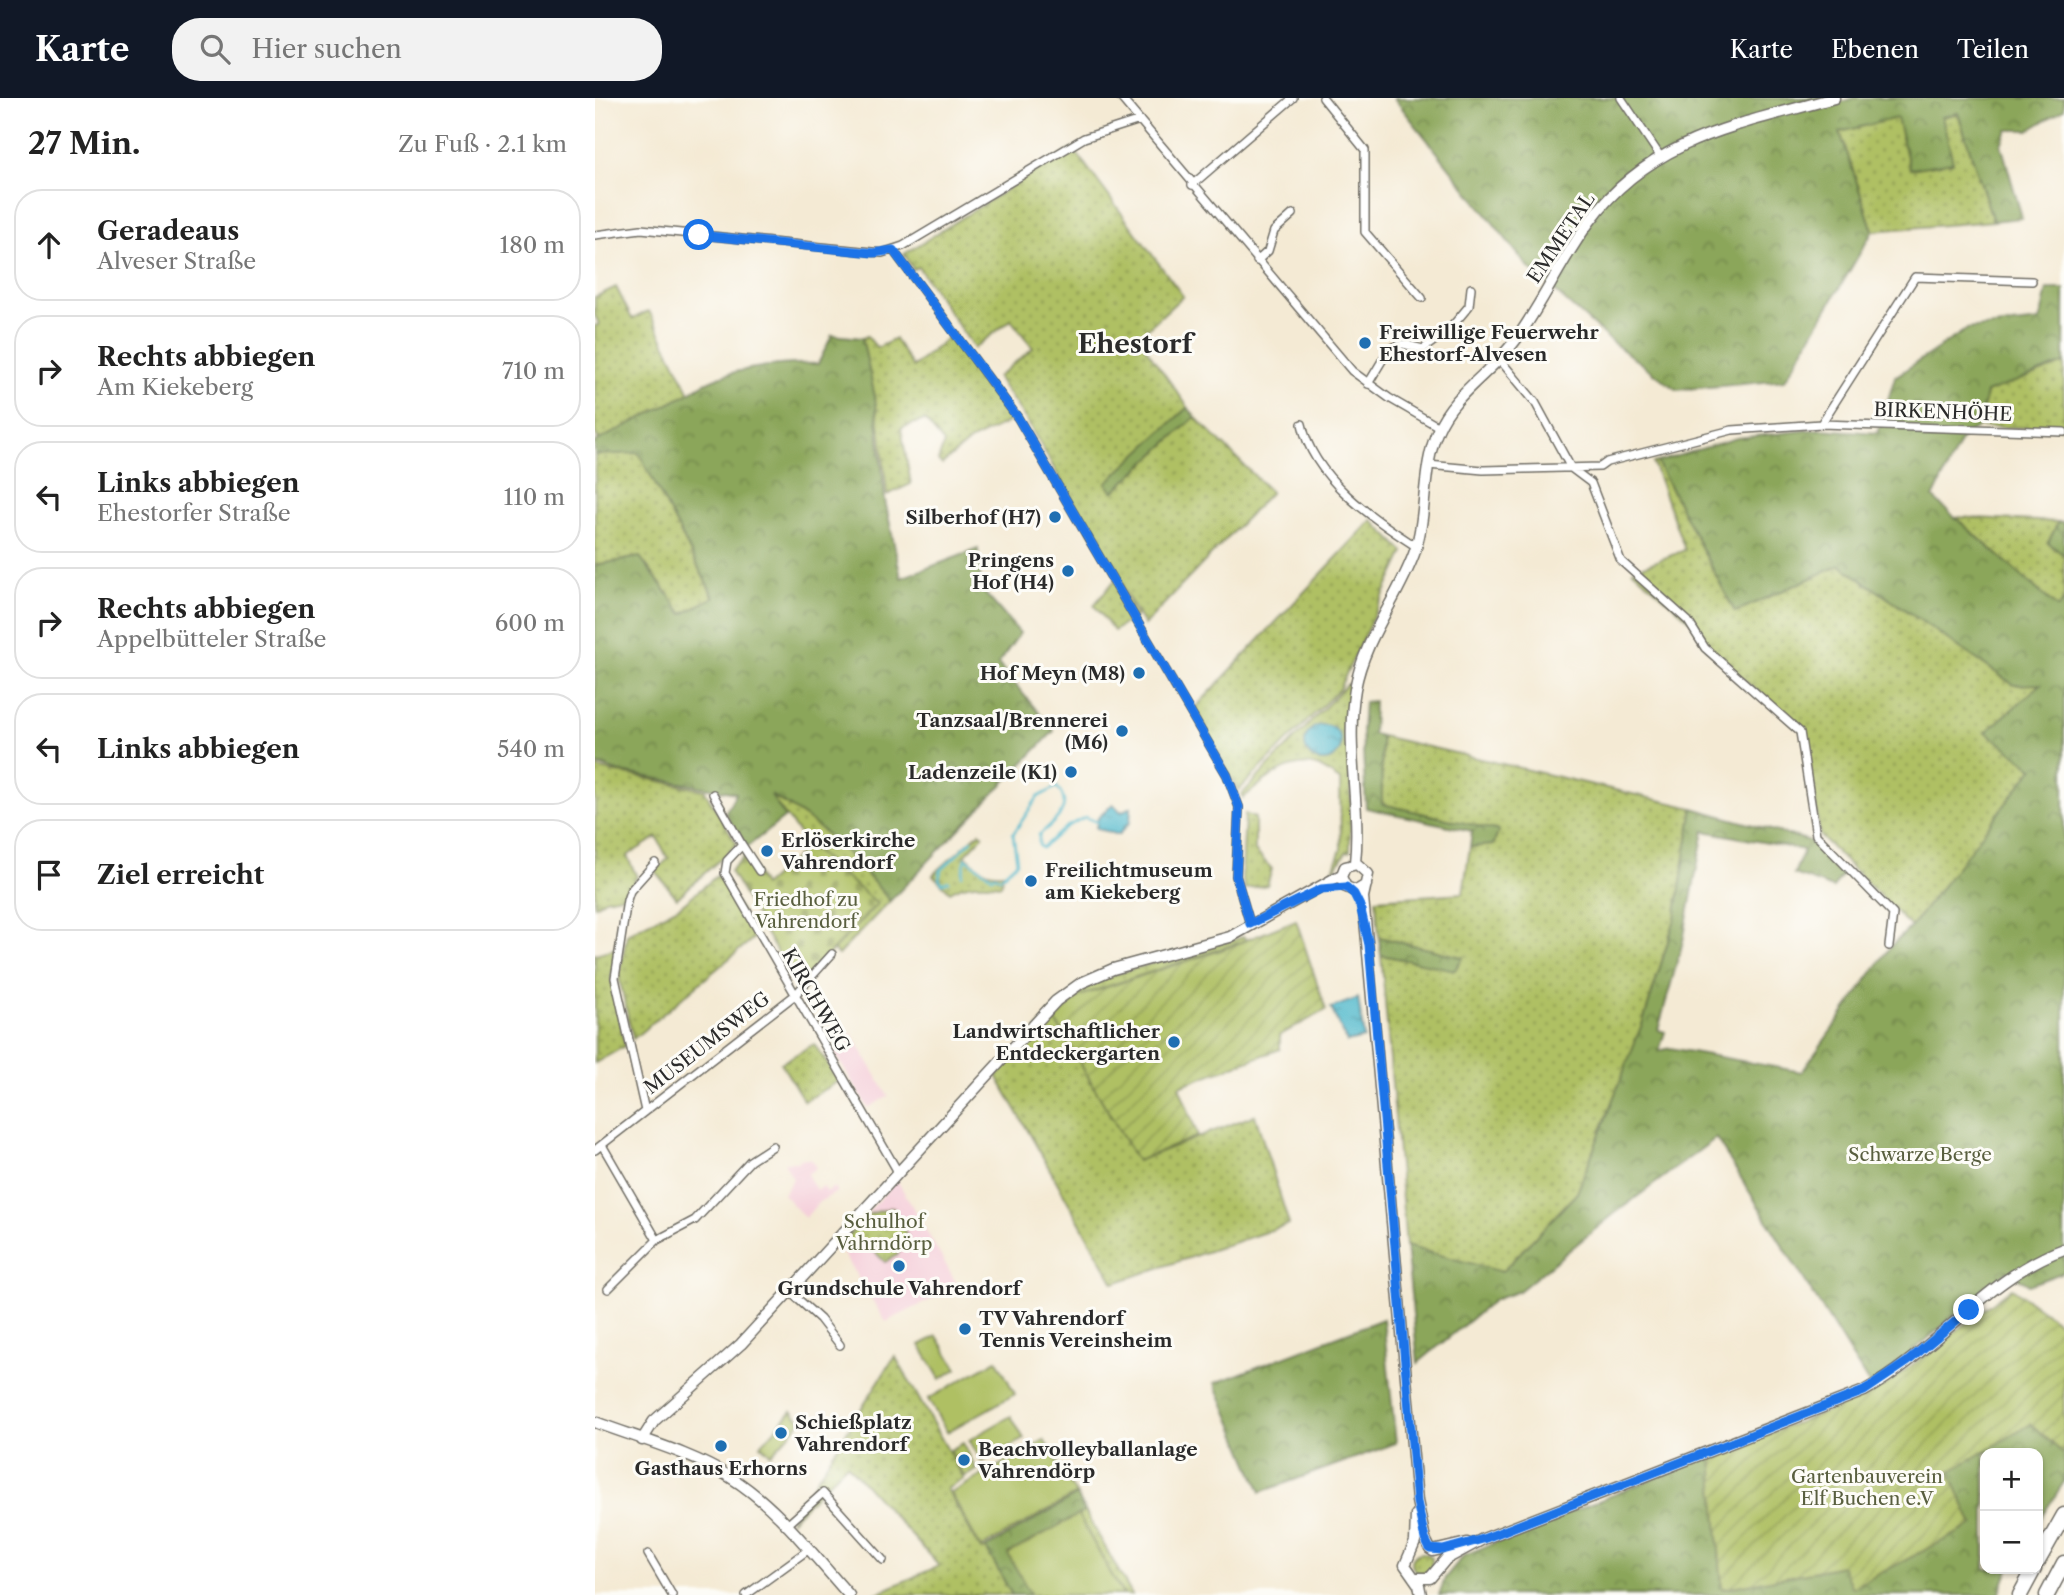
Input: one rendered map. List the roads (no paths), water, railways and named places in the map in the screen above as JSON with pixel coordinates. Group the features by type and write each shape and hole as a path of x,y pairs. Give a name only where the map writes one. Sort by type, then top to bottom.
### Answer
{"highway":[{"path":"2043,1551 2064,1514"},
{"path":"2047,1595 2064,1563"},
{"path":"2020,1595 2030,1574"}],"main road":[{"name":"EMMETAL","path":"1439,427 1465,392 1500,360 1524,328 1590,220 1622,184 1660,156 1714,131 1834,98"},
{"path":"1355,863 1352,740 1355,688 1370,642 1406,574 1416,547 1428,465 1439,427"},
{"path":"642,1440 654,1421 733,1352 1034,1021 1068,992 1113,969 1230,937 1250,924 1321,889 1341,875 1346,866 1355,863"},
{"path":"1355,863 1367,872 1363,895 1417,1502 1416,1540 1405,1564 1421,1595"},
{"path":"1341,875 1360,906 1368,932"},
{"path":"1321,889 1358,890 1366,885"},
{"path":"1412,1550 1420,1547 1431,1550 1483,1539 1864,1391 1907,1362 2010,1277 2038,1259 2064,1249"},
{"path":"595,1422 729,1476 757,1497 849,1595"},
{"path":"1417,1502 1425,1539 1438,1566"},
{"path":"1428,1595 1431,1577 1438,1566 1483,1539"},
{"path":"1414,1578 1421,1580 1431,1577"}],"street":[{"path":"1121,98 1192,185 1344,361 1368,384 1439,427"},
{"path":"1192,185 1293,98"},
{"path":"1323,98 1365,150 1365,232 1422,298"},
{"path":"1621,98 1660,156"},
{"path":"595,235 641,229 873,253 893,250 1084,138 1140,120"},
{"path":"1257,261 1268,251 1274,231 1293,214"},
{"path":"893,250 1018,418 1227,775 1239,807 1236,876 1250,924"},
{"path":"1821,424 1915,277 2032,281"},
{"path":"1368,384 1389,349 1403,344 1423,349 1449,330 1469,306 1471,288"},
{"path":"1500,360 1535,402 1571,468 1591,483 1621,561 1688,621 1705,648 1800,732 1816,835 1893,914 1889,946"},
{"path":"1302,424 1311,451 1339,485 1416,547"},
{"name":"BIRKENHÖHE","path":"1428,465 1458,469 1600,467 1607,462 1732,430 1821,424 2064,432"},
{"path":"713,794 759,871"},
{"name":"KIRCHWEG","path":"743,845 727,861 725,873 898,1172"},
{"path":"645,1111 615,978 630,891 655,863"},
{"name":"MUSEUMSWEG","path":"598,1147 795,995 832,954"},
{"path":"608,1289 657,1240 695,1220 750,1161 773,1146"},
{"path":"598,1147 657,1240"},
{"path":"789,1291 820,1319 840,1345"},
{"path":"786,1526 823,1493 883,1560"},
{"path":"745,1595 808,1550"},
{"path":"648,1554 672,1595"}],"water":[{"path":"1323,725 1336,730 1341,743 1336,756 1323,761 1310,756 1305,743 1310,730"},
{"path":"1113,804 1121,812 1131,807 1130,822 1118,835 1096,828 1098,818"},
{"path":"1358,998 1364,1038 1347,1042 1331,1008"}],"waterway":[{"path":"962,875 966,858 992,877 995,875 1000,878 1017,862 1013,834 1038,797 1057,787 1062,795 1063,808 1056,820 1039,835 1039,845 1042,848 1066,827 1085,817 1097,822"},
{"path":"949,881 942,883 939,879 941,870 972,840"}],"place":[{"name":"Freiwillige Feuerwehr Ehestorf-Alvesen","path":"1365,343"},
{"name":"Silberhof (H7)","path":"1055,517"},
{"name":"Pringens Hof (H4)","path":"1068,571"},
{"name":"Hof Meyn (M8)","path":"1139,673"},
{"name":"Tanzsaal/Brennerei (M6)","path":"1122,731"},
{"name":"Ladenzeile (K1)","path":"1071,772"},
{"name":"Erlöserkirche Vahrendorf","path":"767,851"},
{"name":"Freilichtmuseum am Kiekeberg","path":"1031,881"},
{"name":"Landwirtschaftlicher Entdeckergarten","path":"1174,1042"},
{"name":"Grundschule Vahrendorf","path":"899,1266"},
{"name":"TV Vahrendorf Tennis Vereinsheim","path":"965,1329"},
{"name":"Schießplatz Vahrendorf","path":"781,1433"},
{"name":"Gasthaus Erhorns","path":"721,1446"},
{"name":"Beachvolleyballanlage Vahrendörp","path":"964,1460"}],"district":[{"name":"Ehestorf","path":"1135,344"}],"park label":[{"name":"Friedhof zu Vahrendorf","path":"806,910"},
{"name":"Schwarze Berge","path":"1920,1154"},
{"name":"Schulhof Vahrndörp","path":"884,1232"},
{"name":"Gartenbauverein Elf Buchen e.V","path":"1867,1487"}]}
